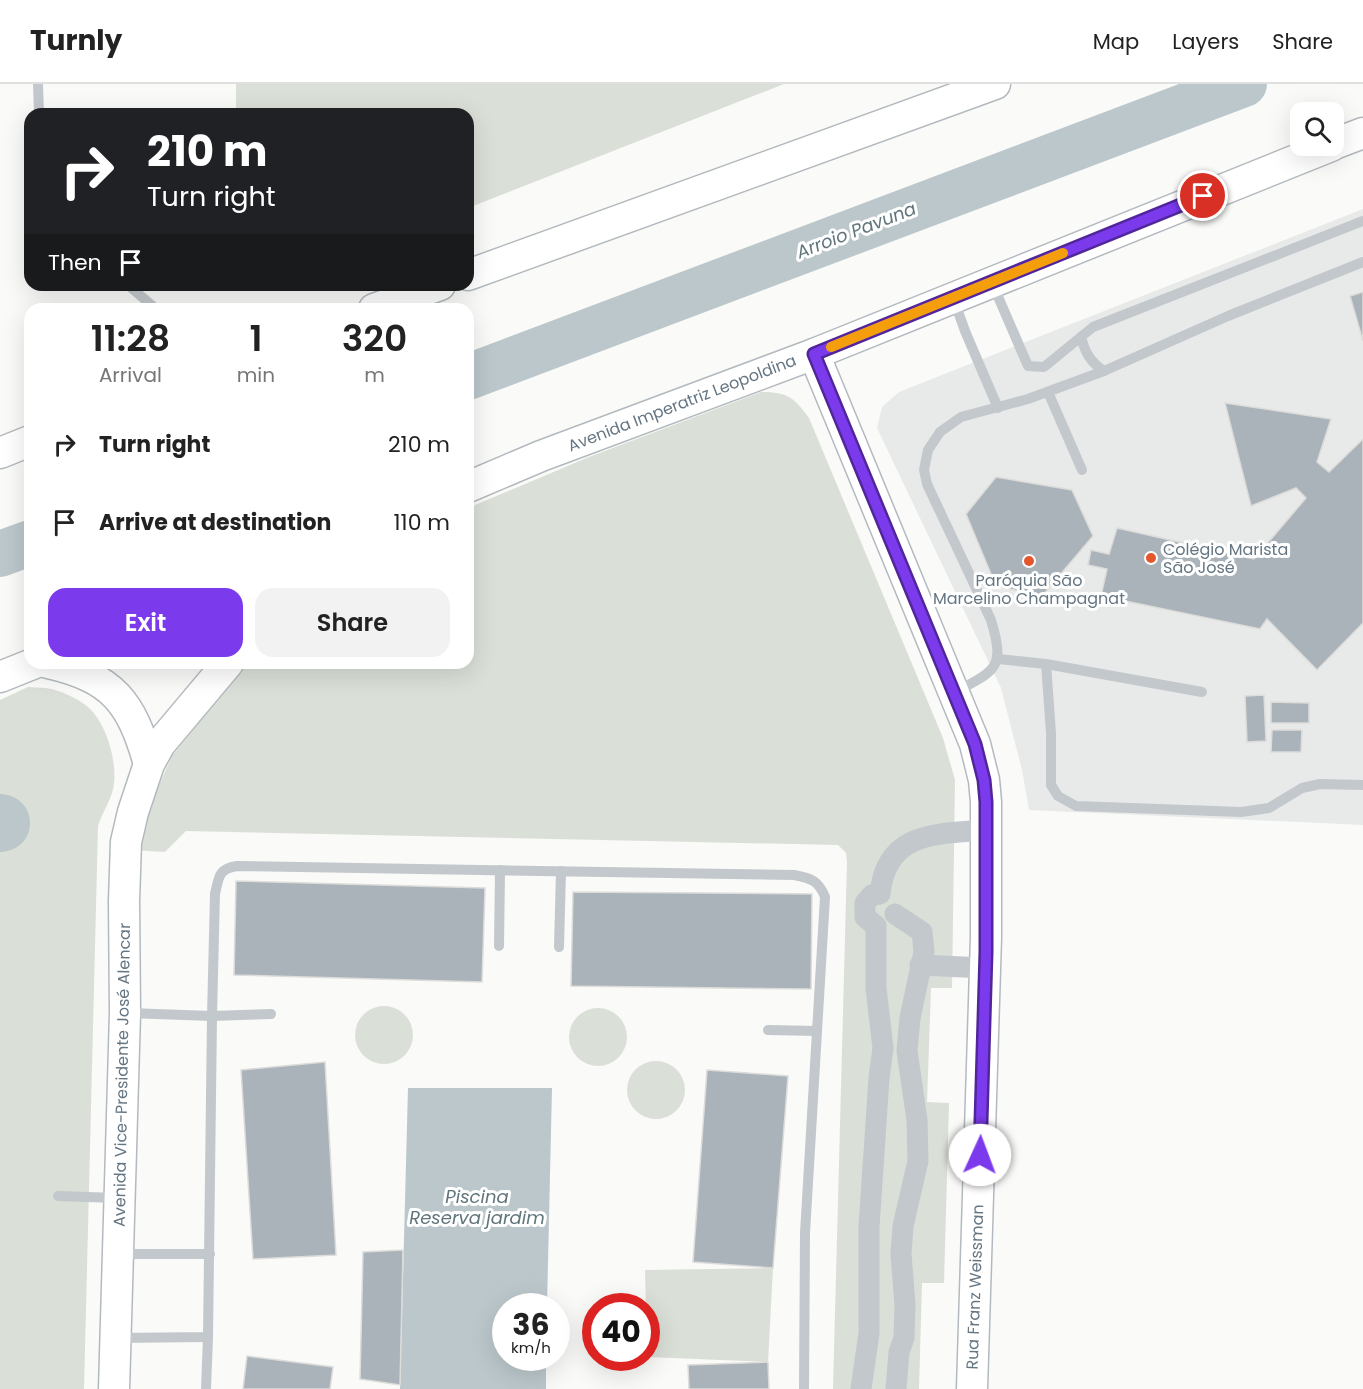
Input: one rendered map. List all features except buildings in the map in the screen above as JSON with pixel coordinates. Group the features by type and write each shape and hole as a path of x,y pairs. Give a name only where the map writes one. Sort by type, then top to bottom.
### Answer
{"street":[{"path":"474,273 995,84"},
{"name":"Avenida Imperatriz Leopoldina","path":"1344,140 1363,132"},
{"name":"Avenida Imperatriz Leopoldina","path":"474,484 541,456 814,354 1305,156"},
{"path":"390,303 424,291"},
{"name":"Rua Franz Weissman","path":"814,354 975,744 984,780 986,968 972,1389"},
{"path":"0,453 24,443"},
{"path":"0,677 24,667"},
{"path":"76,669 114,692 134,720 149,765"},
{"name":"Avenida Vice-Presidente José Alencar","path":"114,1389 125,1013 126,842 133,812 149,765 160,744 223,669"},
{"path":"880,894 882,876 890,858 915,839 939,833 986,830"},
{"path":"880,894 890,897 894,903 895,914 892,920 883,926 876,926 865,917 864,903 872,895 880,894"},
{"path":"895,914 922,932 924,952 910,1018 907,1051 917,1120 918,1161 903,1226 901,1254 905,1305 904,1338 899,1352 896,1389"},
{"path":"861,1389 869,1333 869,1227 883,1048 876,988 876,926"},
{"path":"920,965 986,968"}],"lane":[{"path":"38,84 39,108"},
{"path":"991,282 1028,366 1044,367 1093,327 1363,221"},
{"path":"954,692 988,674 998,659 998,642 991,620 927,484 924,470 928,450 940,432 961,417 1048,392 1104,371 1228,316 1363,262"},
{"path":"135,291 149,303"},
{"path":"953,297 998,408"},
{"path":"1081,337 1084,350 1092,363 1104,371"},
{"path":"1048,392 1082,470"},
{"path":"998,659 1046,664 1202,692"},
{"path":"1046,664 1051,733 1051,785 1058,796 1076,806 1241,812 1269,808 1302,788 1320,784 1363,785"},
{"path":"206,1389 215,894 219,876 226,868 237,866 794,875 811,878 820,885 825,897 805,1233 804,1389"},
{"path":"499,946 500,870"},
{"path":"559,947 561,871"},
{"path":"125,1013 212,1016 271,1014"},
{"path":"768,1030 817,1031"},
{"path":"58,1196 120,1198"},
{"path":"118,1254 210,1254"},
{"path":"116,1338 208,1337"}],"shaded area":[{"path":"236,84 784,84 474,206 474,108 236,108"},
{"name":"Colégio Marista São José","path":"1363,209 1363,825 1029,810 1022,770 1001,688 877,428 882,407 899,392"},
{"path":"761,392 777,393 789,397 809,418 943,738 955,780 952,988 931,988 927,1102 949,1103 944,1283 922,1283 919,1389 833,1389 847,862 846,853 838,845 186,831 165,852 133,850 143,820 172,756 241,669 474,669 474,505 589,457"},
{"path":"28,687 49,688 63,693 78,700 91,710 104,729 114,762 112,794 98,826 84,1389 0,1389 0,700"},
{"path":"378,1006 390,1006 405,1014 413,1029 413,1041 405,1056 390,1064 378,1064 363,1056 355,1041 355,1029 363,1014"},
{"path":"592,1008 604,1008 619,1016 627,1031 627,1043 619,1058 604,1066 592,1066 577,1058 569,1043 569,1031 577,1016"},
{"path":"650,1061 662,1061 677,1069 685,1084 685,1096 677,1111 662,1119 650,1119 635,1111 627,1096 627,1084 635,1069"},
{"path":"773,1268 768,1362 660,1358 660,1293 646,1293 645,1270"}],"water":[{"path":"0,794 13,797 22,804 28,813 30,823 28,833 22,842 13,849 0,852"},
{"name":"Piscina Reserva jardim","path":"408,1088 552,1088 547,1293 492,1293 492,1371 546,1371 546,1389 400,1389"}],"waterway":[{"name":"Arroio Pavuna","path":"474,375 1244,84"},
{"name":"Arroio Pavuna","path":"0,554 24,545"}],"slow traffic":[{"path":"831,347 1063,253"}],"place":[{"name":"Colégio Marista São José","path":"1151,558"},
{"name":"Paróquia São Marcelino Champagnat","path":"1029,561"}],"route":[{"path":"980,1155 986,952 984,780 975,744 836,402 814,354 1203,196"}]}
